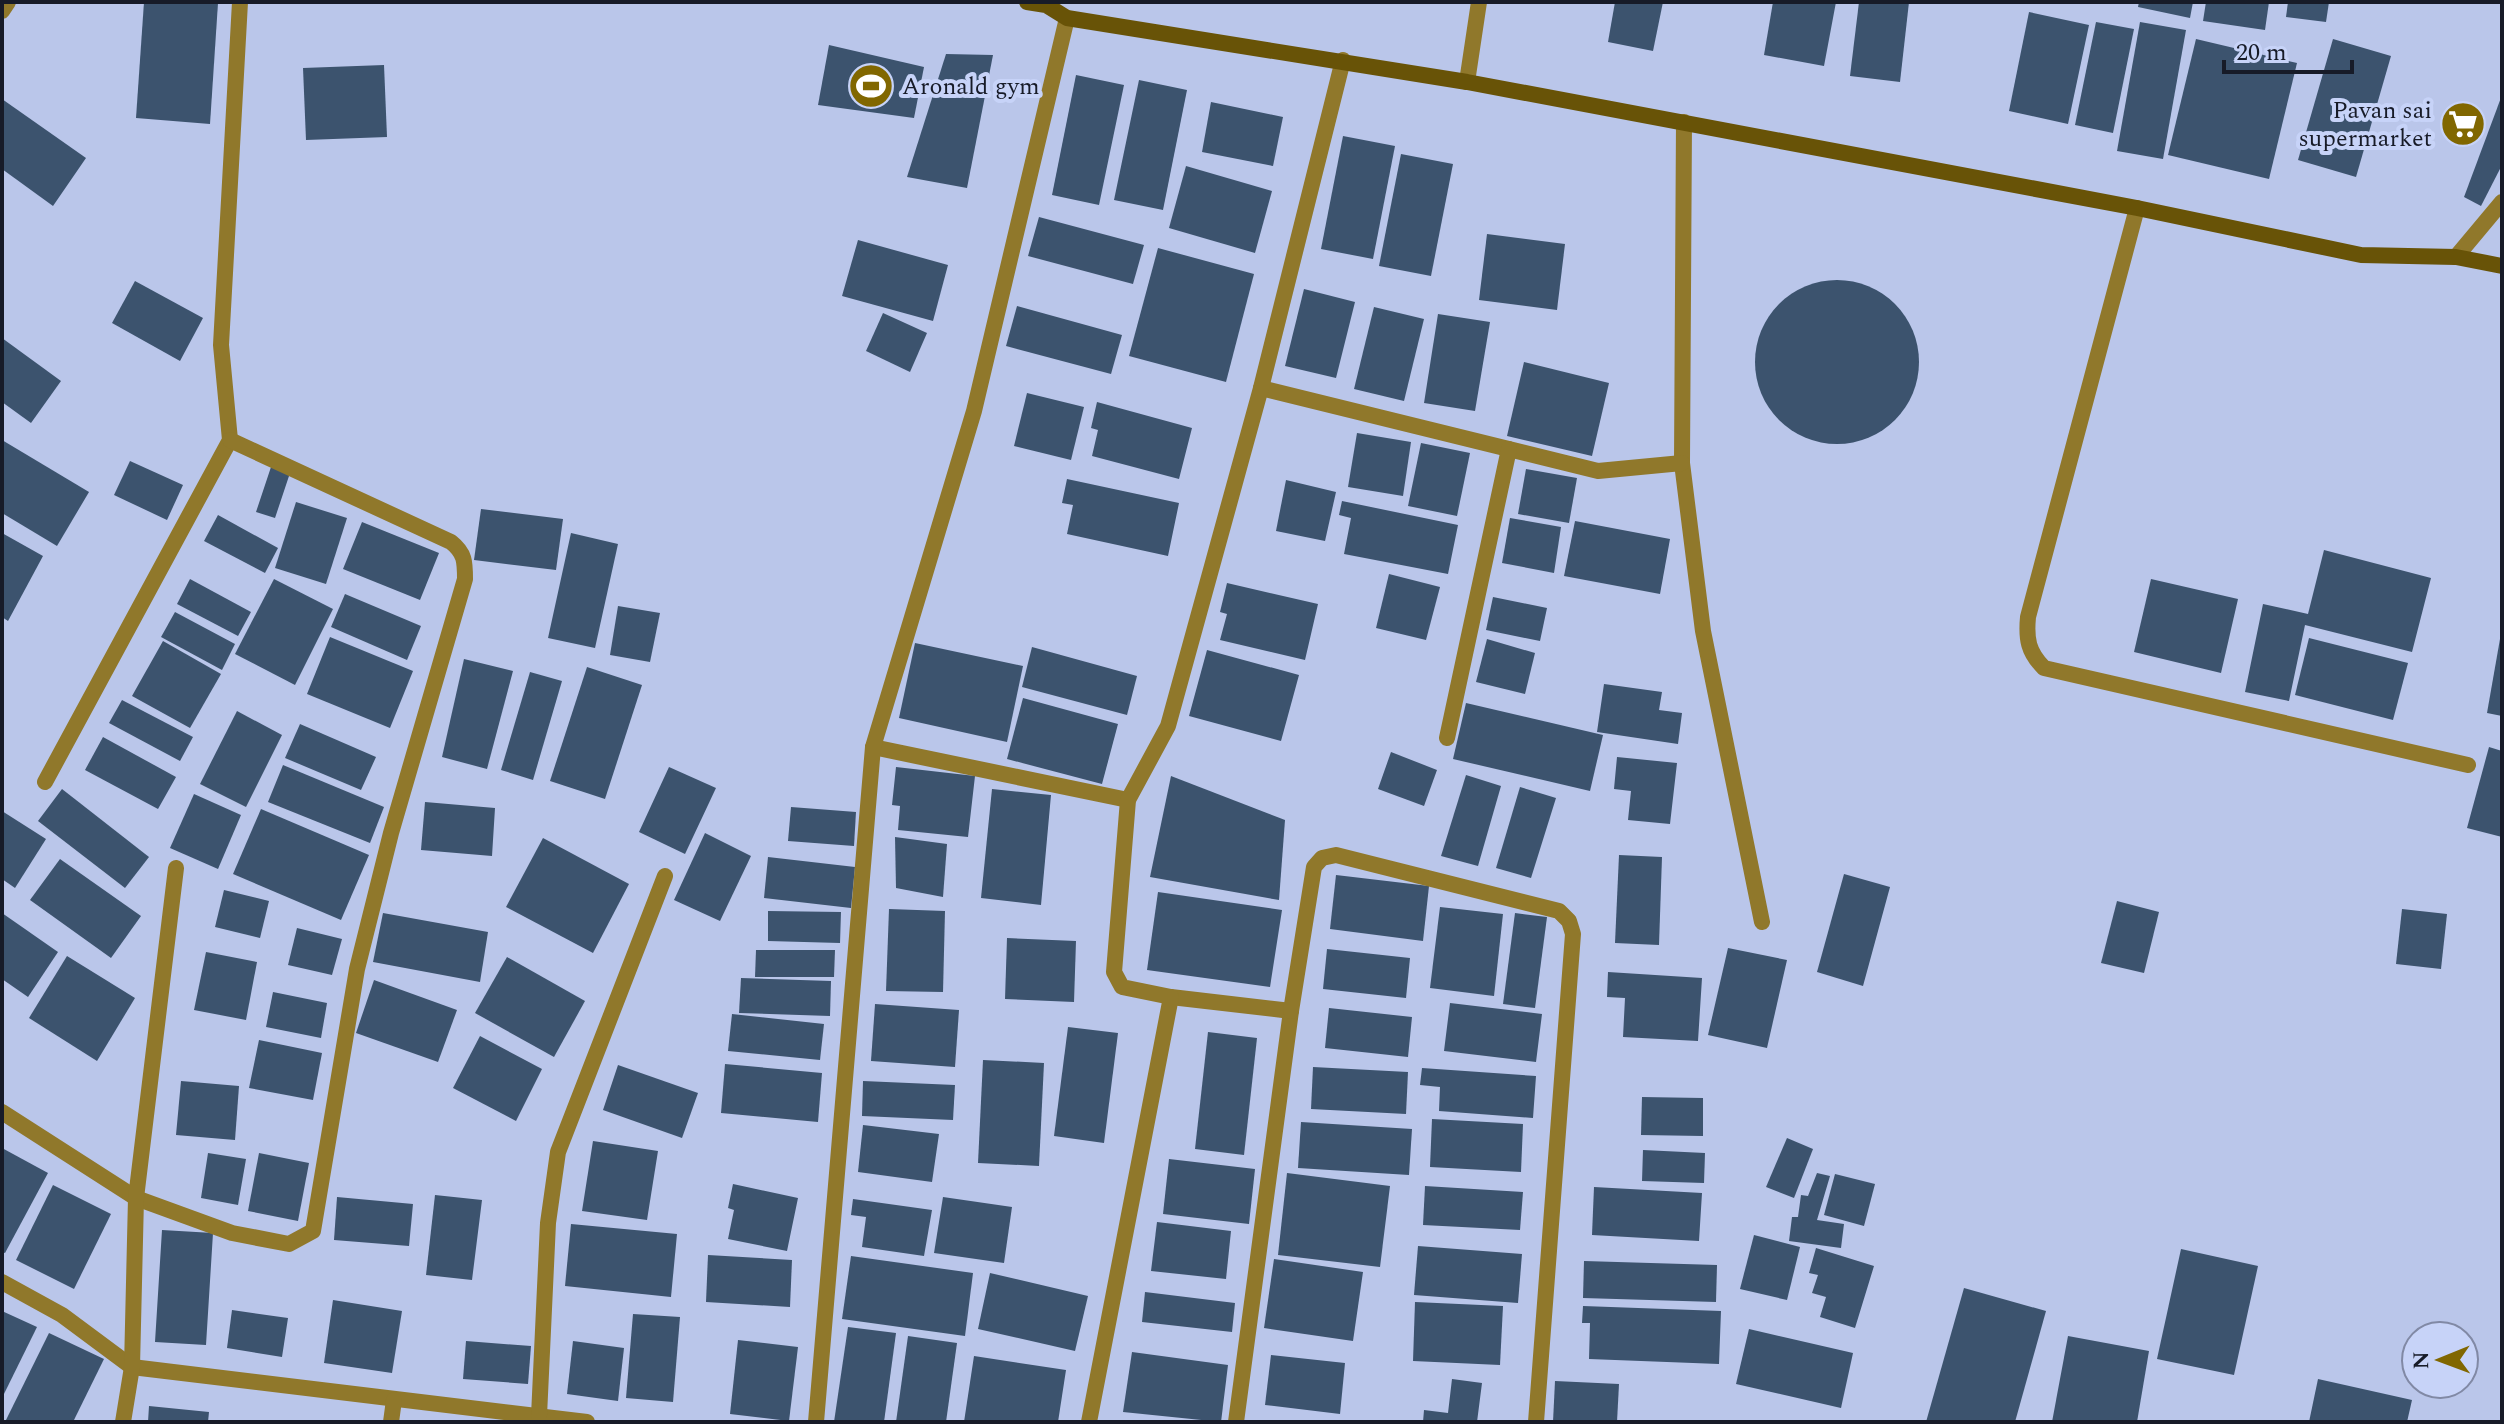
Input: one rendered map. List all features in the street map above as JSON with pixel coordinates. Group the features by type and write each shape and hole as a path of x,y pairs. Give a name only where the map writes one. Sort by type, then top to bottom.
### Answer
{"street":[{"path":"2,11 8,2"},
{"path":"45,782 230,440 221,345 240,2"},
{"path":"1027,2 1046,5 1067,18 1467,82 2137,208 2361,255 2456,257 2502,266"},
{"path":"1467,82 1479,2"},
{"path":"816,1422 873,747 974,411 1067,18"},
{"path":"1291,1011 1171,997 1122,987 1114,972 1128,800 1168,726 1261,388 1343,60"},
{"path":"1684,122 1682,463 1703,631 1762,922"},
{"path":"2456,257 2502,202"},
{"path":"2137,208 2028,617 2026,636 2031,655 2044,668 2468,765"},
{"path":"1261,388 1598,471 1682,463"},
{"path":"2,1112 136,1198 232,1233 289,1244 313,1231 357,969 395,819 465,579 462,550 451,542 230,440"},
{"path":"1447,738 1509,449"},
{"path":"873,747 1128,800"},
{"path":"1236,1422 1291,1011 1314,867 1322,858 1336,855 1559,911 1569,921 1573,934 1536,1422"},
{"path":"123,1422 132,1367 136,1198 176,868"},
{"path":"539,1416 548,1223 558,1152 665,876"},
{"path":"1089,1422 1171,997"},
{"path":"2,1282 62,1315 132,1367 587,1422"},
{"path":"391,1422 394,1400"}],"building":[{"path":"144,2 218,3 210,124 136,118"},
{"path":"1615,2 1663,2 1653,51 1608,42"},
{"path":"1773,2 1836,2 1824,66 1764,55"},
{"path":"1859,2 1909,2 1900,82 1850,76"},
{"path":"2139,2 2193,2 2190,18 2138,7"},
{"path":"2206,2 2269,2 2265,30 2203,21"},
{"path":"2288,2 2329,2 2326,22 2286,17"},
{"path":"2029,12 2089,25 2068,124 2009,111"},
{"path":"2096,22 2134,29 2113,133 2075,125"},
{"path":"2140,22 2186,30 2163,159 2117,151"},
{"path":"2196,39 2297,63 2269,179 2168,155"},
{"path":"2333,39 2391,56 2356,177 2298,160"},
{"name":"Aronald gym","path":"829,45 924,67 914,118 818,105"},
{"path":"946,54 993,55 967,188 907,177"},
{"path":"384,65 387,137 306,140 303,68"},
{"path":"1076,75 1124,85 1099,205 1052,195"},
{"path":"1139,80 1187,90 1163,210 1114,200"},
{"path":"2502,95 2502,165 2481,206 2464,197"},
{"path":"2,99 86,158 53,206 2,169"},
{"path":"1211,102 1283,117 1273,166 1202,152"},
{"path":"1343,136 1395,146 1373,259 1321,249"},
{"path":"1401,154 1453,164 1431,276 1379,266"},
{"path":"1186,166 1272,191 1255,253 1169,228"},
{"path":"1039,217 1144,245 1133,284 1028,256"},
{"path":"1487,234 1565,244 1557,310 1479,300"},
{"path":"858,240 948,265 933,321 842,296"},
{"path":"1158,248 1254,274 1226,382 1129,356"},
{"path":"1837,280 1869,286 1895,304 1913,330 1919,362 1913,394 1895,420 1869,438 1837,444 1805,438 1779,420 1761,394 1755,362 1761,330 1779,304 1805,286"},
{"path":"135,281 203,318 180,361 112,323"},
{"path":"1304,289 1355,302 1336,378 1285,366"},
{"path":"1017,306 1122,335 1111,374 1006,346"},
{"path":"1374,307 1424,319 1404,401 1354,389"},
{"path":"883,313 927,333 910,372 866,351"},
{"path":"1438,314 1490,322 1475,411 1424,403"},
{"path":"2,338 61,381 31,423 2,402"},
{"path":"1524,362 1609,383 1592,456 1507,436"},
{"path":"1027,393 1084,407 1071,460 1014,446"},
{"path":"1097,402 1192,428 1179,479 1092,456 1098,430 1091,428"},
{"path":"1357,433 1411,442 1403,496 1348,487"},
{"path":"2,440 89,492 57,546 2,513"},
{"path":"1421,443 1470,453 1457,516 1408,506"},
{"path":"130,461 183,485 167,520 114,495"},
{"path":"271,467 290,473 275,518 256,512"},
{"path":"1526,469 1577,478 1569,523 1518,514"},
{"path":"1067,479 1179,503 1168,556 1067,534 1073,505 1062,503"},
{"path":"1286,480 1336,492 1325,541 1276,531"},
{"path":"1342,501 1458,525 1448,574 1344,554 1351,518 1339,515"},
{"path":"296,502 347,518 326,584 275,568"},
{"path":"481,509 563,519 556,570 474,560"},
{"path":"218,515 278,548 265,573 204,541"},
{"path":"1510,518 1561,527 1554,573 1502,563"},
{"path":"1575,521 1670,539 1660,594 1564,576"},
{"path":"362,522 439,553 420,600 343,569"},
{"path":"2,533 43,556 8,621 2,617"},
{"path":"571,533 618,544 595,648 548,638"},
{"path":"2324,550 2431,578 2412,652 2305,625 2289,701 2245,692 2263,604 2308,614"},
{"path":"1389,574 1440,587 1426,640 1376,628"},
{"path":"190,579 251,612 238,636 177,604"},
{"path":"274,579 333,609 295,685 235,654"},
{"path":"2151,579 2238,599 2221,673 2134,652"},
{"path":"1227,583 1318,604 1305,660 1220,640 1227,614 1220,612"},
{"path":"345,594 421,626 407,660 331,627"},
{"path":"1493,597 1547,608 1540,641 1486,630"},
{"path":"618,606 660,613 650,662 610,655"},
{"path":"175,612 235,644 222,670 161,637"},
{"path":"330,637 413,671 390,728 307,694"},
{"path":"2309,638 2408,663 2393,720 2295,695"},
{"path":"1487,639 1535,653 1525,694 1476,682"},
{"path":"2502,639 2502,716 2487,713"},
{"path":"163,641 221,674 190,728 132,696"},
{"path":"915,643 1023,666 1007,742 899,718"},
{"path":"1032,647 1137,676 1127,715 1022,687"},
{"path":"1207,650 1299,675 1281,741 1189,716"},
{"path":"464,659 513,671 487,769 442,757"},
{"path":"587,667 642,685 605,799 550,781"},
{"path":"530,672 562,681 533,780 501,770"},
{"path":"1604,684 1662,692 1659,710 1682,713 1678,744 1597,732"},
{"path":"1023,698 1118,724 1102,784 1007,759"},
{"path":"122,700 193,737 180,761 109,723"},
{"path":"1466,703 1603,735 1590,791 1453,759"},
{"path":"237,711 282,735 246,807 200,784"},
{"path":"300,724 376,757 361,790 285,758"},
{"path":"103,737 176,777 158,809 85,770"},
{"path":"2489,747 2502,751 2502,837 2467,828"},
{"path":"1391,752 1437,770 1424,806 1378,789"},
{"path":"1617,757 1677,763 1670,824 1628,820 1631,791 1614,789"},
{"path":"283,765 384,807 370,843 268,802"},
{"path":"669,767 716,788 685,854 639,832"},
{"path":"896,767 975,776 968,837 898,830 900,806 892,805"},
{"path":"1466,775 1501,786 1478,866 1441,856"},
{"path":"1171,776 1285,820 1279,900 1150,877"},
{"path":"1520,787 1556,798 1531,878 1496,868"},
{"path":"62,789 149,857 125,888 38,821"},
{"path":"992,789 1051,795 1041,905 981,898"},
{"path":"194,794 241,815 218,869 170,848"},
{"path":"425,802 495,808 492,856 421,850"},
{"path":"791,807 856,812 854,846 788,841"},
{"path":"261,809 369,855 341,920 233,874"},
{"path":"2,811 46,839 15,888 2,879"},
{"path":"705,833 751,856 720,921 674,900"},
{"path":"895,837 947,844 943,897 896,888"},
{"path":"543,838 629,884 593,953 506,907"},
{"path":"1619,855 1662,857 1659,945 1615,943"},
{"path":"768,857 855,867 851,908 764,898"},
{"path":"60,859 141,916 111,958 30,900"},
{"path":"1844,874 1890,887 1863,986 1817,972"},
{"path":"1336,875 1429,886 1423,941 1330,929"},
{"path":"224,890 269,901 260,938 215,927"},
{"path":"1158,892 1282,910 1270,987 1147,970"},
{"path":"2117,901 2159,912 2144,973 2101,963"},
{"path":"1440,907 1503,914 1494,996 1430,988"},
{"path":"889,909 945,911 943,992 886,991"},
{"path":"2402,909 2447,914 2441,969 2396,964"},
{"path":"768,911 841,912 840,943 768,941"},
{"path":"2,913 58,952 28,997 2,979"},
{"path":"383,913 488,932 480,982 373,962"},
{"path":"1515,913 1547,917 1535,1008 1503,1004"},
{"path":"297,928 342,939 332,975 288,965"},
{"path":"1007,938 1076,941 1074,1002 1005,999"},
{"path":"1728,948 1787,960 1767,1048 1708,1035"},
{"path":"1327,949 1410,958 1406,998 1323,989"},
{"path":"756,950 835,950 834,977 755,977"},
{"path":"206,952 257,962 246,1020 194,1010"},
{"path":"67,956 135,998 97,1061 29,1018"},
{"path":"507,957 585,1001 554,1057 475,1013"},
{"path":"1608,972 1702,978 1698,1041 1623,1037 1625,998 1607,997"},
{"path":"741,978 831,981 830,1016 739,1013"},
{"path":"374,980 457,1010 438,1062 356,1033"},
{"path":"273,992 327,1003 321,1038 266,1027"},
{"path":"1450,1003 1542,1014 1536,1062 1444,1051"},
{"path":"875,1004 959,1010 955,1067 871,1061"},
{"path":"1329,1008 1412,1017 1408,1057 1325,1048"},
{"path":"732,1014 824,1024 820,1060 728,1051"},
{"path":"1068,1027 1118,1033 1104,1143 1054,1136"},
{"path":"1208,1032 1257,1038 1244,1155 1195,1149"},
{"path":"480,1036 542,1069 516,1121 453,1088"},
{"path":"259,1040 322,1053 313,1100 249,1088"},
{"path":"983,1060 1044,1063 1039,1166 978,1163"},
{"path":"725,1064 822,1073 818,1122 721,1113"},
{"path":"618,1065 698,1093 682,1138 603,1110"},
{"path":"1313,1067 1408,1072 1406,1114 1311,1109"},
{"path":"1422,1068 1536,1076 1533,1118 1439,1111 1440,1087 1420,1085"},
{"path":"181,1081 239,1086 235,1140 176,1135"},
{"path":"863,1081 955,1085 953,1120 862,1116"},
{"path":"1642,1097 1703,1098 1703,1136 1641,1135"},
{"path":"1432,1119 1523,1124 1521,1172 1430,1167"},
{"path":"1301,1122 1412,1129 1409,1175 1298,1168"},
{"path":"863,1125 939,1134 932,1182 858,1172"},
{"path":"1787,1138 1813,1149 1794,1198 1766,1187"},
{"path":"593,1141 658,1151 647,1220 582,1211"},
{"path":"2,1148 48,1173 5,1253 2,1252"},
{"path":"1643,1150 1705,1153 1704,1183 1642,1181"},
{"path":"208,1153 246,1159 238,1205 201,1198"},
{"path":"259,1153 309,1163 298,1221 248,1211"},
{"path":"1169,1159 1255,1169 1249,1224 1163,1214"},
{"path":"1287,1173 1390,1186 1380,1267 1278,1255"},
{"path":"1817,1173 1830,1176 1817,1220 1844,1224 1841,1248 1789,1241 1792,1217 1798,1217 1801,1195 1808,1196"},
{"path":"1835,1174 1875,1184 1864,1226 1824,1215"},
{"path":"733,1184 798,1198 787,1251 728,1239 734,1210 728,1208"},
{"path":"53,1185 111,1214 74,1289 16,1260"},
{"path":"1425,1186 1523,1192 1520,1230 1423,1225"},
{"path":"1594,1187 1702,1193 1699,1241 1592,1235"},
{"path":"435,1195 482,1200 472,1280 426,1275"},
{"path":"337,1197 413,1204 409,1246 334,1240"},
{"path":"943,1197 1012,1207 1004,1263 934,1253"},
{"path":"853,1199 932,1210 924,1256 862,1247 866,1217 851,1215"},
{"path":"1157,1222 1231,1231 1226,1279 1151,1271"},
{"path":"571,1224 677,1234 671,1297 565,1286"},
{"path":"162,1230 213,1233 206,1345 155,1342"},
{"path":"1754,1235 1800,1247 1787,1300 1740,1289"},
{"path":"1418,1246 1522,1254 1518,1303 1414,1295"},
{"path":"1816,1248 1874,1266 1855,1328 1820,1317 1826,1297 1812,1293 1818,1275 1809,1273"},
{"path":"2181,1249 2258,1266 2234,1375 2157,1359"},
{"path":"708,1255 792,1260 790,1307 706,1302"},
{"path":"851,1256 973,1273 965,1336 842,1319"},
{"path":"1274,1259 1363,1272 1353,1341 1264,1328"},
{"path":"1584,1261 1717,1265 1716,1302 1583,1298"},
{"path":"990,1273 1088,1296 1075,1351 978,1329"},
{"path":"1964,1288 2046,1311 2015,1422 1926,1422"},
{"path":"1145,1292 1235,1303 1232,1332 1142,1322"},
{"path":"333,1300 402,1311 392,1373 324,1363"},
{"path":"1415,1302 1503,1306 1500,1365 1413,1361"},
{"path":"1583,1306 1721,1311 1719,1364 1589,1359 1590,1323 1582,1323"},
{"path":"232,1310 288,1318 282,1357 227,1348"},
{"path":"2,1311 37,1327 2,1398"},
{"path":"633,1314 680,1317 673,1402 626,1398"},
{"path":"848,1327 896,1333 884,1422 834,1422"},
{"path":"1749,1329 1853,1353 1841,1408 1736,1384"},
{"path":"49,1333 104,1359 73,1422 5,1422"},
{"path":"908,1336 957,1343 946,1422 896,1422"},
{"path":"2068,1336 2149,1351 2137,1422 2052,1422"},
{"path":"738,1340 798,1347 789,1421 730,1414"},
{"path":"466,1341 531,1346 528,1384 463,1379"},
{"path":"573,1341 624,1348 618,1401 567,1394"},
{"path":"1132,1352 1228,1365 1221,1422 1123,1412"},
{"path":"1271,1355 1345,1363 1340,1414 1265,1405"},
{"path":"974,1356 1066,1370 1058,1422 964,1422"},
{"path":"1452,1379 1482,1383 1477,1422 1423,1422 1424,1410 1448,1413"},
{"path":"2318,1379 2400,1397 2400,1400 2412,1400 2407,1422 2309,1422"},
{"path":"1555,1381 1619,1384 1617,1422 1553,1422"},
{"path":"149,1406 209,1412 208,1422 148,1422"}],"place":[{"name":"Aronald gym","path":"871,86"},
{"name":"Pavan sai supermarket","path":"2463,124"}]}
